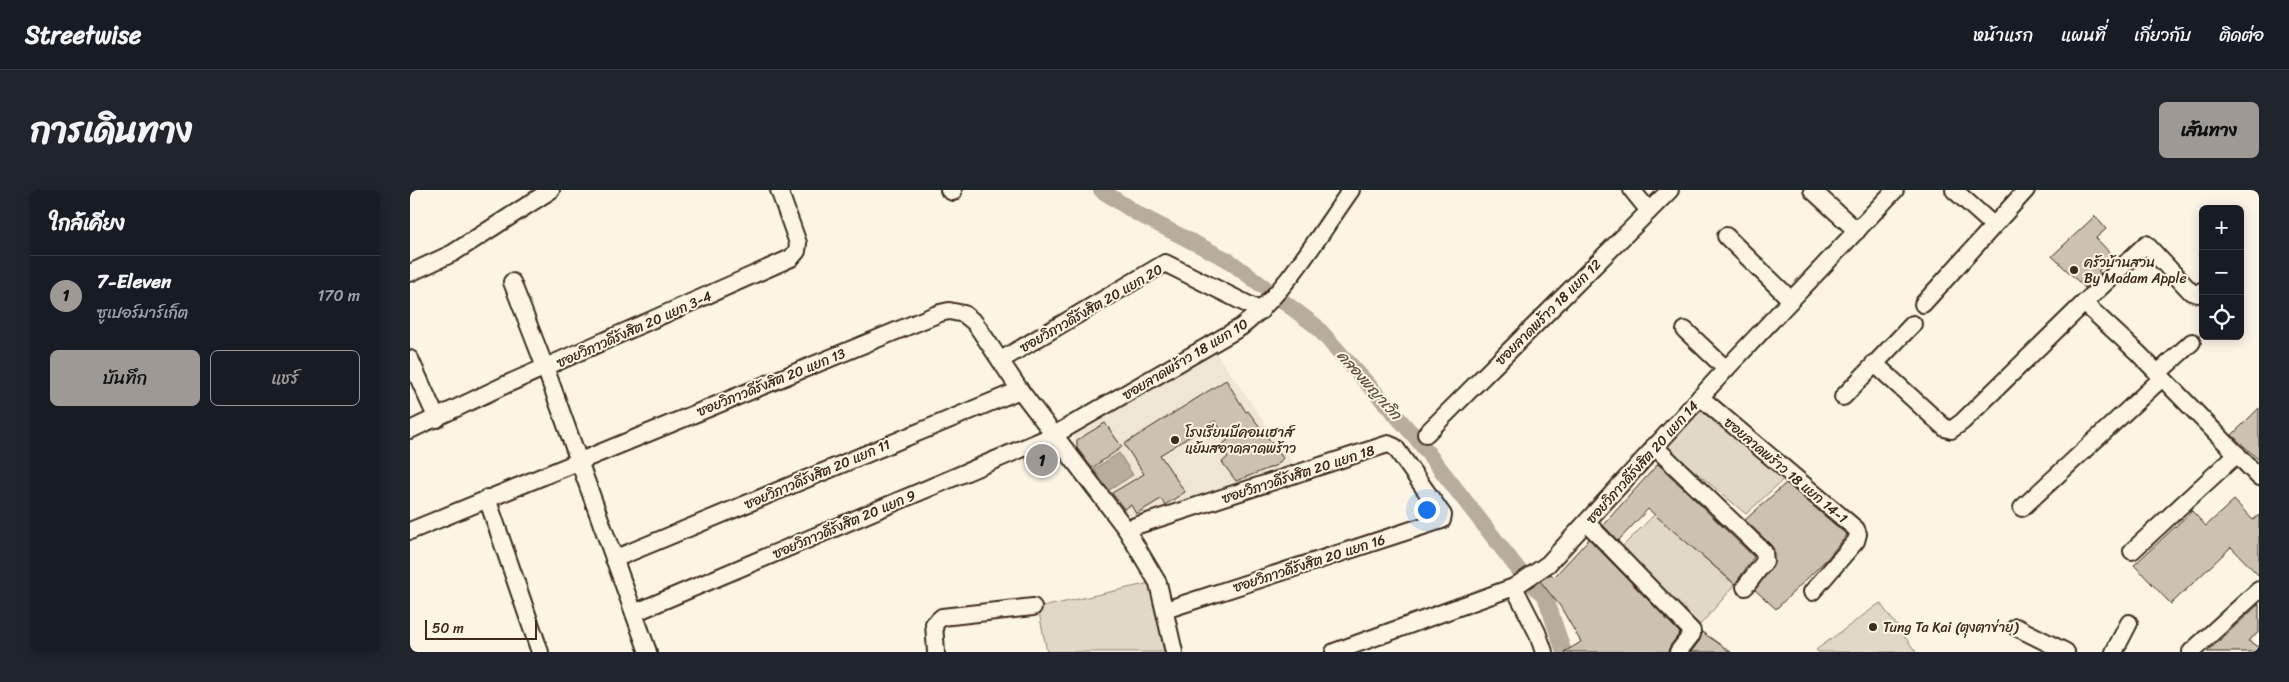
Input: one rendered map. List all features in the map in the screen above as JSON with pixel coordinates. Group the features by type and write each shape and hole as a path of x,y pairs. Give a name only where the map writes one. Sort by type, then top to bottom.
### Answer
{"street":[{"path":"410,273 453,253 551,190"},
{"name":"ซอยวิภาวดีรังสิต 20 แยก 3-4","path":"410,430 791,258 798,244 779,190"},
{"name":"ซอยลาดพร้าว 18 แยก 10","path":"1054,435 1241,328 1261,311 1283,287 1351,190"},
{"path":"1632,190 1649,211"},
{"name":"ซอยลาดพร้าว 18 แยก 12","path":"1426,434 1670,190"},
{"path":"1812,190 1857,231"},
{"name":"ซอยวิภาวดีรังสิต 20 แยก 14","path":"1334,652 1514,587 1548,564 1587,523 1654,446 1895,190"},
{"path":"1954,190 1993,225"},
{"path":"1923,304 2026,190"},
{"path":"1726,236 1791,300"},
{"path":"1874,362 1945,428 1950,430 1962,422 2146,244 2191,292 2199,293"},
{"name":"ซอยวิภาวดีรังสิต 20 แยก 20","path":"1001,360 1165,263 1261,311"},
{"path":"512,282 546,368 648,652"},
{"path":"2084,302 2160,375 2259,477"},
{"name":"ซอยวิภาวดีรังสิต 20 แยก 13","path":"410,531 486,498 940,313 949,311 964,314 975,323 1001,360"},
{"path":"1843,397 1874,362 1913,324"},
{"path":"1685,330 1726,369"},
{"path":"2022,508 2192,342"},
{"path":"410,359 437,418"},
{"path":"1001,360 1020,390 1126,529 1158,583 1174,652"},
{"name":"ซอยวิภาวดีรังสิต 20 แยก 11","path":"614,558 1020,390"},
{"name":"ซอยลาดพร้าว 18 แยก 14-1","path":"1700,397 1856,529 1858,534 1856,541 1812,592"},
{"name":"ซอยวิภาวดีรังสิต 20 แยก 9","path":"634,613 1054,435"},
{"name":"ซอยวิภาวดีรังสิต 20 แยก 18","path":"1126,529 1388,444 1395,447 1441,510"},
{"path":"1654,446 1764,552 1765,561 1745,587"},
{"path":"2132,551 2237,454"},
{"path":"486,498 540,652"},
{"name":"ซอยวิภาวดีรังสิต 20 แยก 16","path":"1165,610 1442,520 1441,510"},
{"path":"1587,523 1692,631 1692,634 1678,652"},
{"path":"1514,587 1537,632 1544,652"},
{"path":"2191,652 2259,590"},
{"path":"936,652 934,624 942,617 1033,607"},
{"path":"2114,652 2129,623"},
{"path":"2016,627 2066,652"}],"shaded area":[{"name":"โรงเรียนบีคอนเฮาส์ แย้มสอาดลาดพร้าว","path":"1214,350 1295,466 1128,522 1072,449 1075,432"},
{"path":"1701,404 1787,476 1746,514 1665,446"},
{"path":"1119,453 1133,475 1108,491 1094,469"},
{"path":"1655,514 1735,585 1700,625 1621,548"},
{"path":"1150,583 1164,652 1047,652 1038,608"},
{"name":"Tung Ta Kai (ตุงตาข่าย)","path":"1880,603 1916,652 1818,652 1816,650"}],"building":[{"path":"2095,216 2106,229 2096,238 2114,257 2098,271 2101,273 2085,288 2052,256"},
{"path":"1226,380 1246,412 1248,411 1283,458 1277,465 1236,481 1222,462 1228,457 1220,446 1228,440 1215,421 1160,455 1185,492 1165,505 1161,499 1136,514 1131,505 1124,509 1112,493 1144,474 1124,444"},
{"path":"2259,408 2259,460 2232,435"},
{"path":"1105,423 1122,447 1092,468 1077,448 1077,440"},
{"path":"1051,448 1057,458 1057,463 1032,473 1026,458"},
{"path":"1658,464 1754,557 1735,584 1648,509 1618,541 1603,525"},
{"path":"1786,483 1847,535 1826,560 1776,609 1755,590 1773,566 1774,550 1745,520"},
{"path":"2234,500 2253,520 2259,515 2259,576 2231,547 2171,604 2134,565 2192,511 2206,526"},
{"path":"1589,539 1680,633 1670,646 1668,652 1564,652 1581,642 1560,606 1540,581 1551,574 1554,577"},
{"path":"2259,604 2259,632 2248,641 2259,647 2259,652 2207,652"},
{"path":"1702,632 1731,652 1691,652 1700,640"}],"waterway":[{"name":"คลองพญาเวิก","path":"1101,190 1136,213 1228,260 1316,326 1417,439 1525,578 1545,596 1564,652"}],"place":[{"name":"ครัวบ้านสวน By Madam Apple","path":"2074,270"},
{"name":"โรงเรียนบีคอนเฮาส์ แย้มสอาดลาดพร้าว","path":"1175,440"},
{"name":"7-Eleven","path":"1042,460"},
{"name":"Tung Ta Kai (ตุงตาข่าย)","path":"1873,627"}]}
